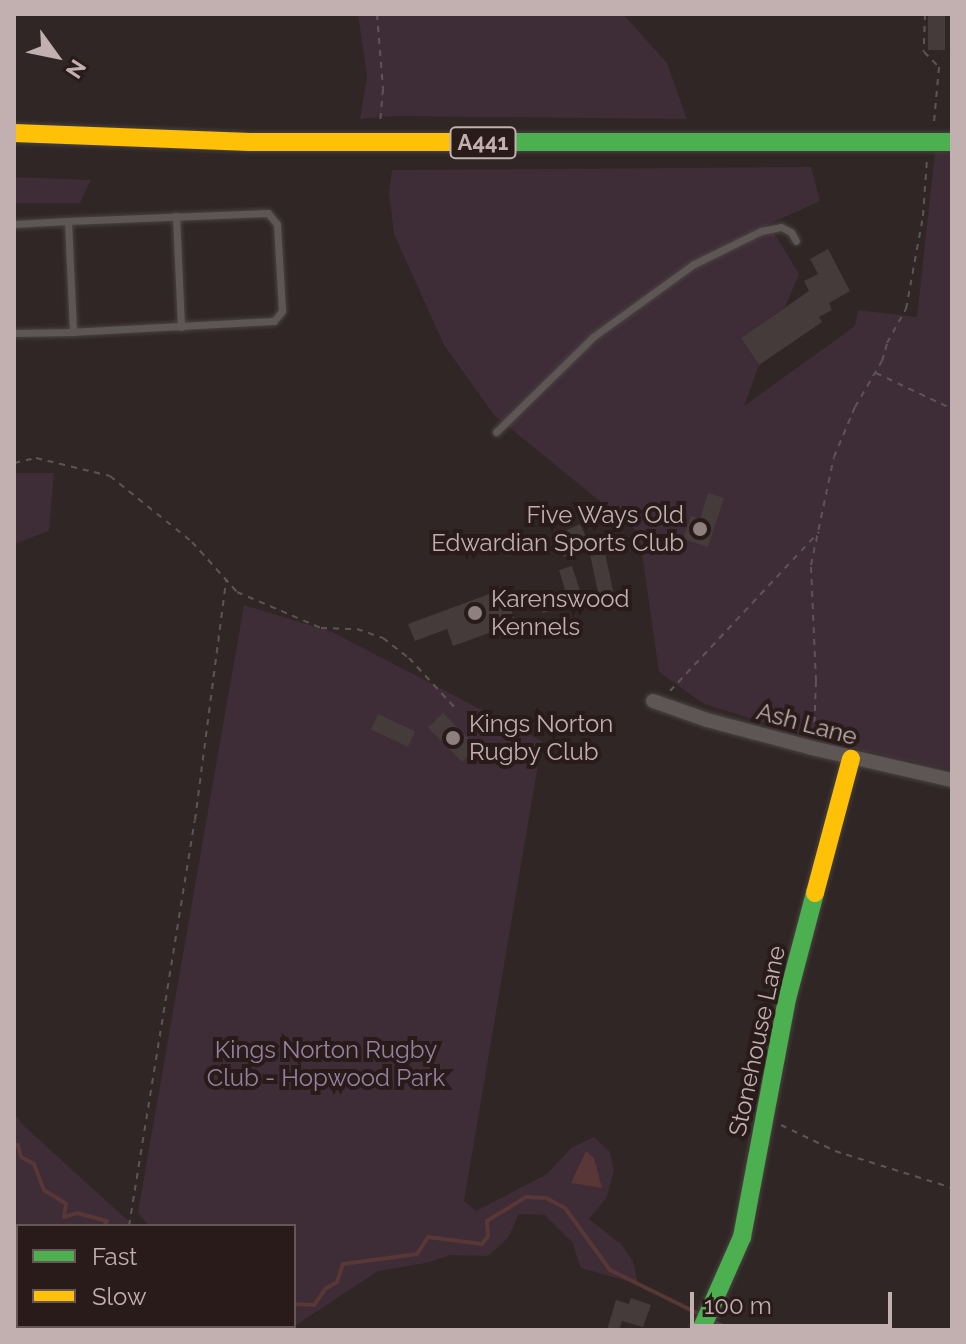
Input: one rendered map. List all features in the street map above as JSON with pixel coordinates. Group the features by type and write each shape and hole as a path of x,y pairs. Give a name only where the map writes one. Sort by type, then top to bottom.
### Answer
{"main road":[{"name":"A441","path":"14,133 250,142 952,142"},
{"name":"Stonehouse Lane","path":"701,1330 742,1237 787,999 851,759"}],"street":[{"name":"Ash Lane","path":"653,701 707,720 851,759 952,780"}],"lane":[{"path":"14,224 268,213 277,224 282,311 274,321 14,333"},
{"path":"176,216 181,327"},
{"path":"68,221 73,332"},
{"path":"496,432 593,337 694,264 761,231 781,227 796,241"}],"path":[{"path":"377,14 383,89 378,141"},
{"path":"812,748 816,681 811,565 834,457 855,407 906,309 923,216 928,142 937,113 939,67 924,52 925,14"},
{"path":"875,372 952,409"},
{"path":"14,463 36,458 110,476 192,542 237,592 321,628 357,629 383,638 409,658 456,709"},
{"path":"653,701 672,689 819,531"},
{"path":"129,1224 195,820 226,580"},
{"path":"763,1121 776,1123 835,1151 952,1188"}],"green space":[{"path":"358,14 623,14 667,63 687,119 394,116 360,119 367,76"},
{"path":"935,152 952,153 952,770 826,742 704,704 659,672 639,533 494,415 444,345 394,234 389,192 392,170 811,167 820,201 769,224 799,274 785,307 741,338 759,365 744,406 855,326 858,310 917,317"},
{"path":"14,177 91,180 80,203 14,203"},
{"path":"14,473 54,473 49,531 14,544"},
{"name":"Kings Norton Rugby Club - Hopwood Park","path":"244,605 332,632 542,741 464,1201 476,1211 547,1174 571,1148 594,1137 610,1152 614,1171 607,1197 589,1219 621,1244 633,1261 638,1284 581,1268 572,1242 545,1215 519,1214 508,1238 488,1256 450,1255 426,1263 378,1271 296,1325 296,1224 147,1224 138,1212"},
{"path":"14,1113 23,1125 132,1224 16,1224 16,1231"}],"shaded area":[{"path":"586,1151 594,1158 602,1188 571,1183"}],"building":[{"path":"928,14 945,14 945,50 928,50"},
{"path":"828,249 850,291 829,303 832,310 819,317 822,322 759,365 741,338 809,291 804,281 818,274 810,259"},
{"name":"Five Ways Old Edwardian Sports Club","path":"708,493 724,498 708,547 683,539 691,516 700,519"},
{"path":"580,524 590,545 564,557 555,536"},
{"path":"605,553 614,594 599,597 590,556"},
{"path":"572,566 583,600 543,613 539,602 566,593 559,570"},
{"name":"Karenswood Kennels","path":"503,589 516,623 453,646 447,629 415,641 408,624"},
{"name":"Kings Norton Rugby Club","path":"443,713 477,747 462,762 428,728"},
{"path":"378,714 415,731 408,747 371,729"},
{"path":"631,1298 651,1305 643,1327 622,1321 619,1330 607,1330 616,1300 629,1304"}],"waterway":[{"path":"14,1145 18,1145 21,1157 34,1164 44,1190 66,1204 64,1217 77,1213 107,1221 105,1224"},
{"path":"296,1304 314,1305 325,1289 337,1282 343,1264 417,1254 428,1237 482,1244 488,1236 487,1221 526,1197 546,1198 565,1208 610,1270 701,1315"},
{"path":"712,1321 732,1330"}],"traffic: fast":[{"path":"504,142 952,142"},
{"path":"701,1330 742,1237 787,999 815,893"}],"traffic: slow":[{"path":"14,133 250,142 504,142"},
{"path":"815,893 851,759"}],"place":[{"name":"Five Ways Old Edwardian Sports Club","path":"700,529"},
{"name":"Karenswood Kennels","path":"475,613"},
{"name":"Kings Norton Rugby Club","path":"453,738"}]}
